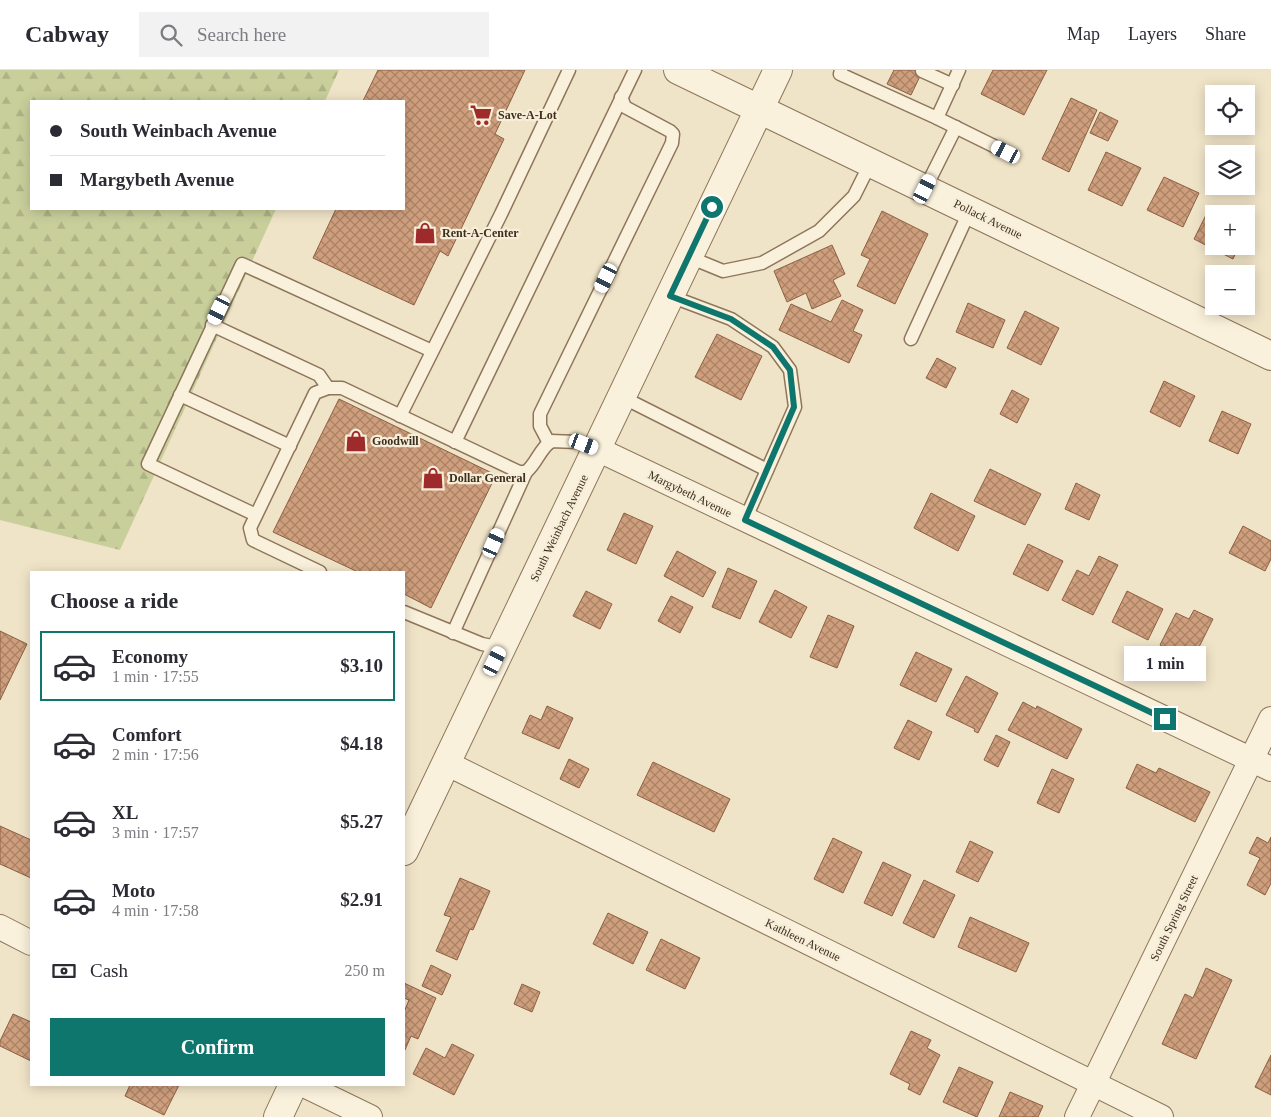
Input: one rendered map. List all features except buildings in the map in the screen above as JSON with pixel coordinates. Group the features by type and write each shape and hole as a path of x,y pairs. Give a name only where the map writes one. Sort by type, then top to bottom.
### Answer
{"street":[{"name":"Pollack Avenue","path":"678,70 1271,356"},
{"name":"South Weinbach Avenue","path":"405,849 778,70"},
{"name":"Margybeth Avenue","path":"597,449 1261,764"},
{"name":"South Spring Street","path":"1077,1117 1261,764 1271,719"},
{"name":"Kathleen Avenue","path":"446,763 1161,1117"},
{"path":"0,927 30,942"},
{"path":"278,1117 293,1086"},
{"path":"306,1086 370,1117"}],"lane":[{"path":"400,416 501,214 569,70"},
{"path":"455,442 635,70"},
{"path":"841,70 840,74 1006,152"},
{"path":"937,118 959,70"},
{"path":"922,71 952,85"},
{"path":"549,442 540,426 540,414 672,143 673,134 670,131 625,107 621,97"},
{"path":"925,189 956,127"},
{"path":"688,257 724,271 762,262 819,231 854,196 871,162"},
{"path":"911,339 970,210"},
{"path":"256,515 148,464 242,264 432,351"},
{"path":"670,296 731,319 773,347 790,370 794,407 745,520"},
{"path":"212,326 319,375 328,388"},
{"path":"318,571 253,540 250,528 315,394 328,388 342,388 509,468 526,472"},
{"path":"180,395 290,446"},
{"path":"622,397 767,470"},
{"path":"453,632 526,472 532,467 543,447 549,442 577,442 597,449"},
{"path":"405,612 482,644 492,646 503,644"}],"green space":[{"path":"0,70 339,70 325,100 30,100 30,210 276,210 120,550 0,520"}],"place":[{"name":"Save-A-Lot","path":"481,115"},
{"name":"Rent-A-Center","path":"425,233"},
{"name":"Goodwill","path":"356,441"},
{"name":"Dollar General","path":"433,478"}],"route":[{"path":"712,207 670,296 731,319 773,347 790,370 794,407 745,520 1165,719"}]}
